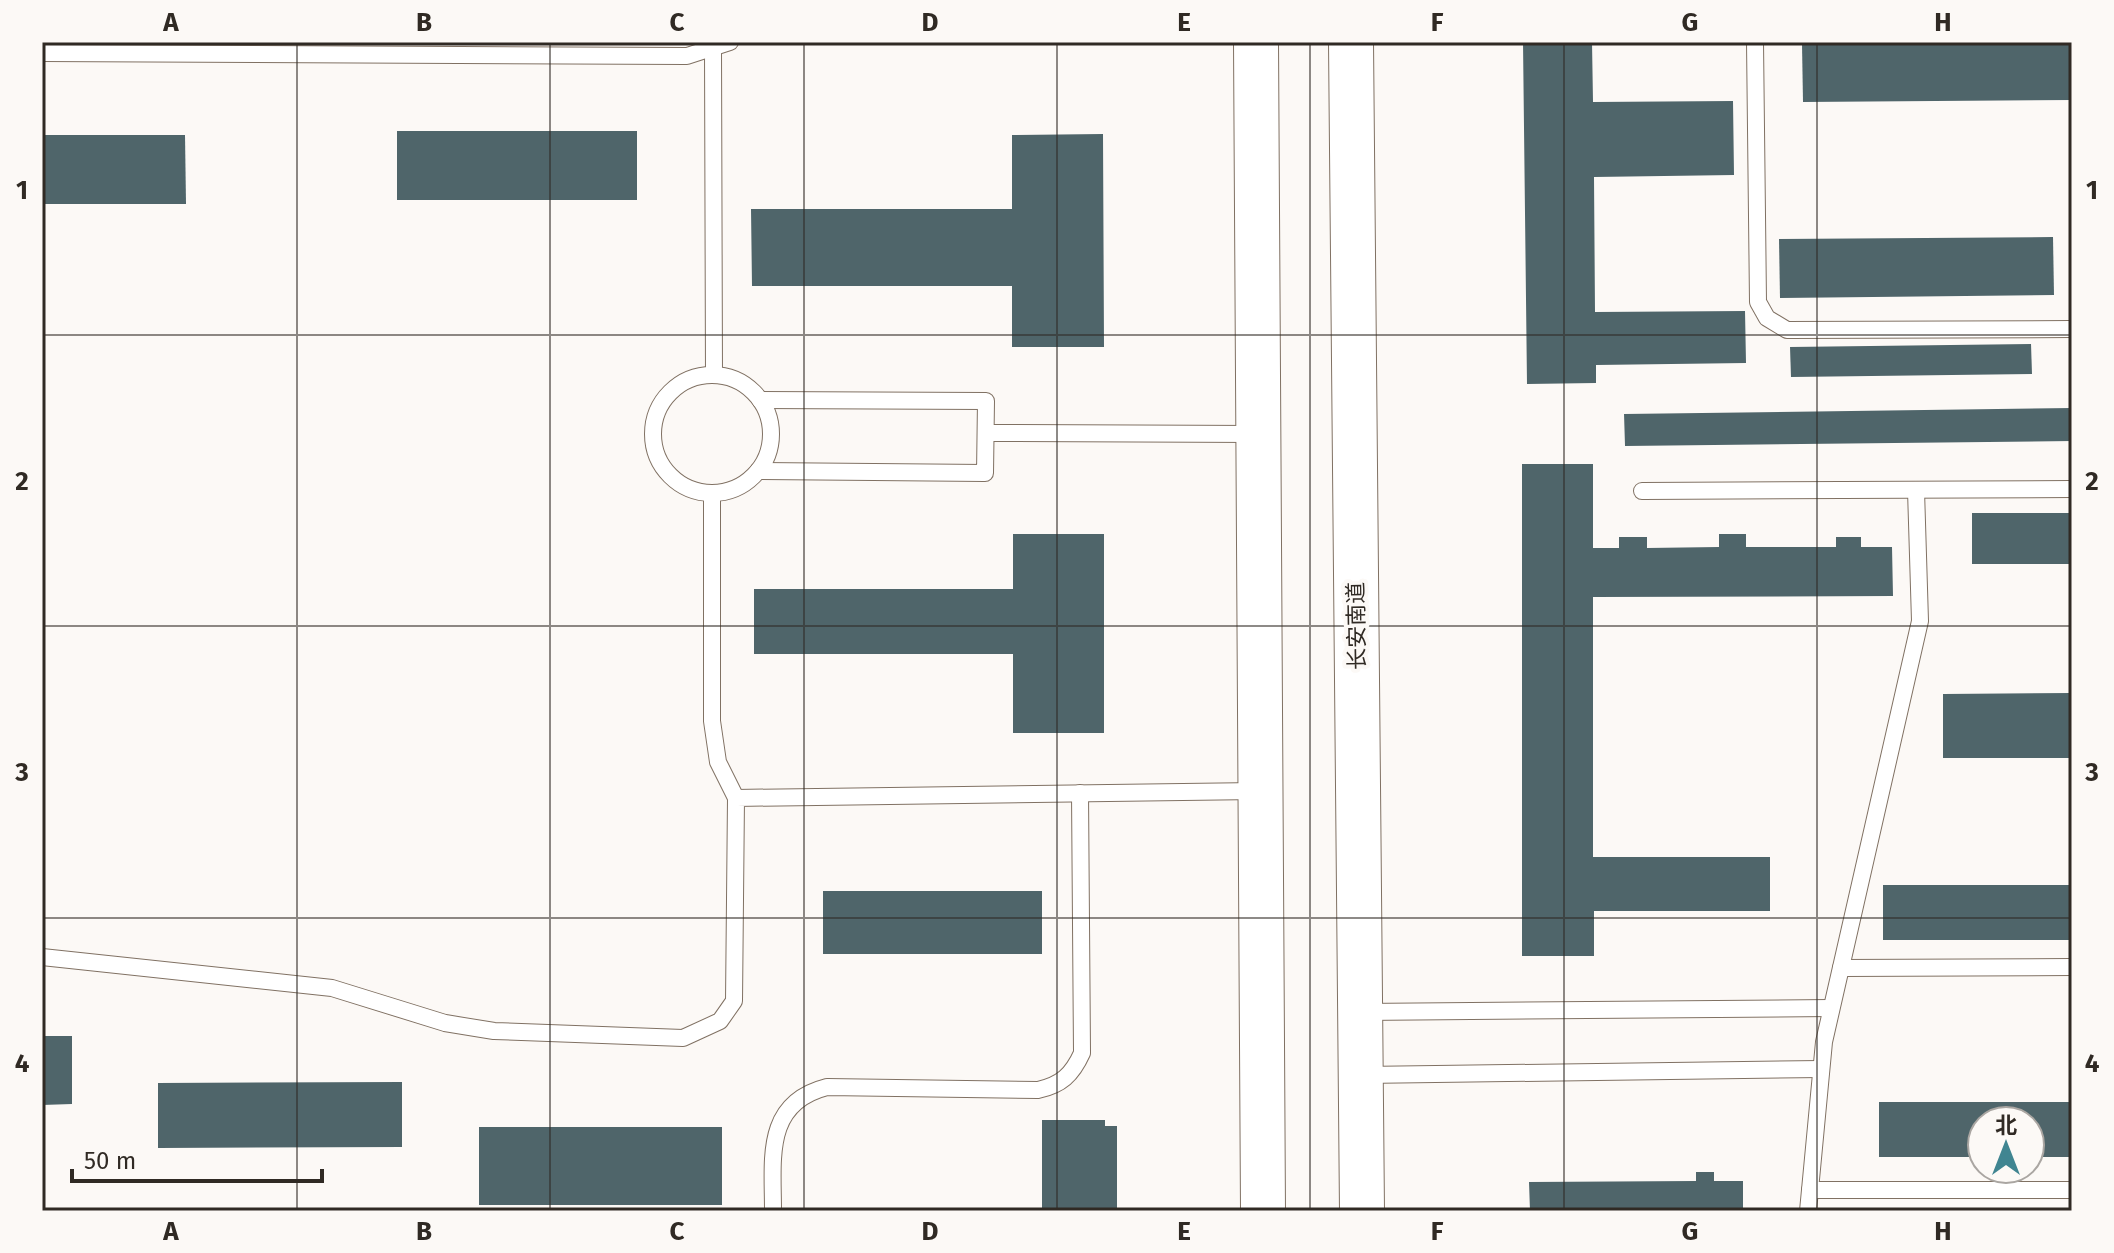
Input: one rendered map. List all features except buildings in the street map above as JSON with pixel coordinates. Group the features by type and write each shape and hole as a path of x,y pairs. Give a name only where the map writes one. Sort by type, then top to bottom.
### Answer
{"main road":[{"path":"1256,42 1263,1211"},
{"name":"长安南道","path":"1351,42 1362,1211"}],"lane":[{"path":"42,53 687,56 730,42"},
{"path":"1755,42 1758,302 1767,318 1787,330 2072,329"},
{"path":"713,48 714,375"},
{"path":"714,375 745,385 760,400 771,425 771,441 758,471 745,484 712,494 694,491 672,477 656,456 652,439 656,414 669,393 682,382 714,375"},
{"path":"758,471 985,473 986,401 760,400"},
{"path":"986,433 1258,434"},
{"path":"1642,491 2072,489"},
{"path":"1808,1211 1821,1069 1831,1008 1920,621 1916,490"},
{"path":"42,957 332,988 445,1023 494,1031 683,1038 720,1021 734,1001 736,798 718,762 712,721 712,494"},
{"path":"736,798 1261,790"},
{"path":"773,1211 773,1150 779,1122 788,1107 807,1092 827,1087 1038,1090 1057,1086 1075,1070 1082,1053 1080,793"},
{"path":"1841,968 2072,967"},
{"path":"1360,1012 1831,1008"},
{"path":"1361,1076 1821,1069"},
{"path":"1810,1190 2072,1190"}]}
